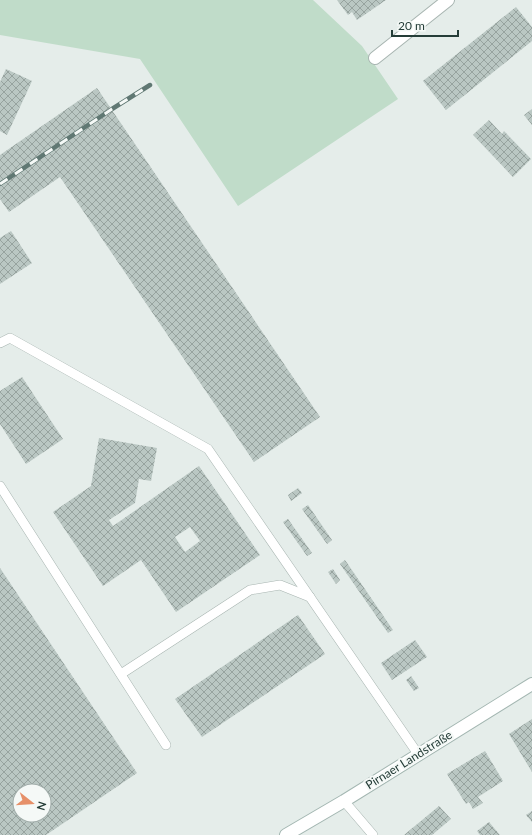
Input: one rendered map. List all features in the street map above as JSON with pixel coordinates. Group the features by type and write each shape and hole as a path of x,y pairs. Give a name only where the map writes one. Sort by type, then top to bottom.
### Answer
{"street":[{"path":"375,58 448,0"},
{"name":"Pirnaer Landstraße","path":"286,835 344,801 532,684"}],"lane":[{"path":"0,343 10,338 208,449 418,754"},
{"path":"0,486 166,745"},
{"path":"120,674 250,590 280,585 310,597"},
{"path":"344,801 373,835"}],"green space":[{"path":"0,0 313,0 362,46 398,99 238,206 140,59 0,35"}],"building":[{"path":"337,0 386,0 357,20 352,12 348,15"},
{"path":"516,7 532,27 532,41 446,110 423,81"},
{"path":"6,69 32,81 7,135 0,131 0,82"},
{"path":"97,88 320,417 254,462 60,177 9,212 0,199 0,155"},
{"path":"532,109 532,125 524,115"},
{"path":"489,120 502,134 504,131 531,159 513,177 473,135"},
{"path":"11,231 32,263 0,284 0,238"},
{"path":"22,377 63,439 26,464 0,424 0,391"},
{"path":"99,438 157,448 151,481 139,479 135,503 109,520 113,526 199,466 260,555 176,612 141,560 103,586 53,512 91,486","holes":["190,527 200,541 185,552 175,537"]},
{"path":"298,488 302,493 291,501 288,495"},
{"path":"308,505 332,540 327,544 302,509"},
{"path":"288,519 312,553 307,556 283,522"},
{"path":"345,560 393,630 388,633 340,564"},
{"path":"0,568 137,773 46,835 0,835"},
{"path":"333,569 340,580 336,584 328,572"},
{"path":"298,615 325,654 202,737 175,699"},
{"path":"415,640 427,657 392,680 381,663"},
{"path":"411,676 419,688 414,691 406,680"},
{"path":"532,719 532,772 509,734"},
{"path":"485,751 503,781 478,797 483,803 473,809 469,802 466,804 447,774"},
{"path":"439,806 451,819 432,835 404,835"},
{"path":"532,811 532,822 526,815"},
{"path":"489,822 500,835 480,835 477,831"}],"railway":[{"path":"0,184 150,85"}]}
